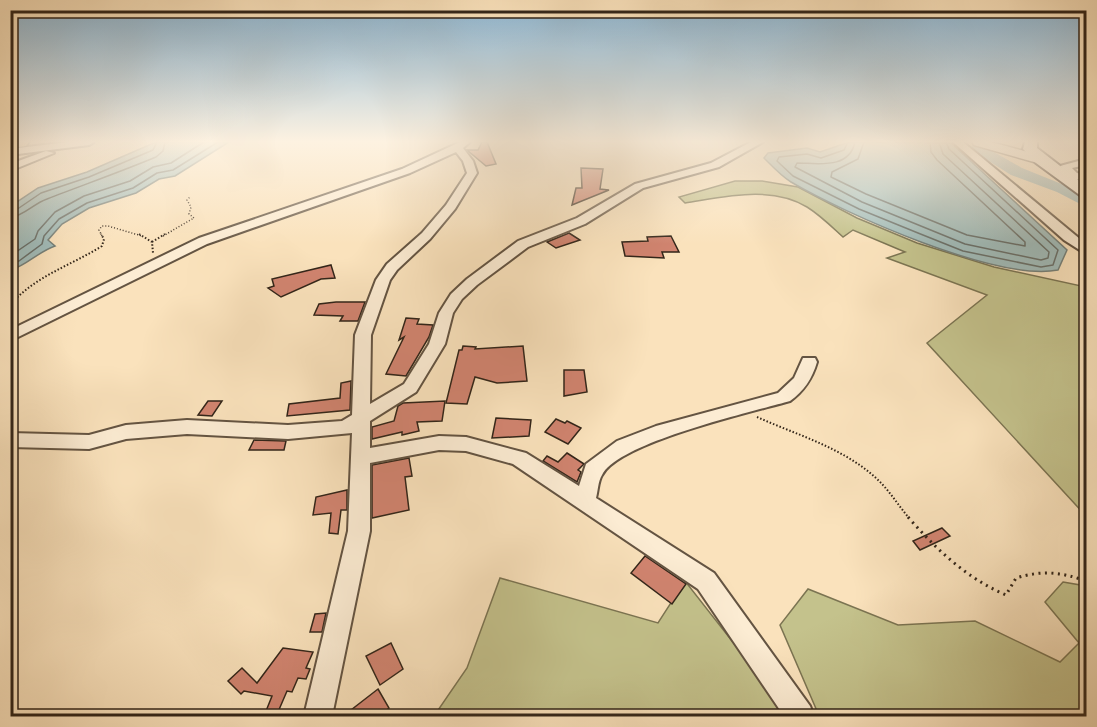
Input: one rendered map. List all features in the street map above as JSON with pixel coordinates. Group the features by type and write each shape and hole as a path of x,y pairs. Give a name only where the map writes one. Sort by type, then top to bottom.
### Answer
{"main road":[{"path":"1063,176 1086,193"}],"street":[{"path":"10,336 203,241 272,215 391,176"},
{"path":"318,717 359,531 363,335 383,280 392,267 426,236 451,207 470,176"},
{"path":"10,440 90,442 126,432 187,427 288,432 346,428 410,388 437,344 446,313 456,297 472,282 523,244 581,221 639,186 675,176"},
{"path":"997,176 1086,250"},
{"path":"585,501 593,470 624,446 656,433 784,397 798,387 808,362"},
{"path":"359,457 439,444 466,444 488,448 519,459 706,581 731,614 800,717"}],"path":[{"path":"152,242 194,218 189,214 191,207 187,200 190,197"},
{"path":"10,305 18,294 32,285 64,265 102,246 104,239 99,230 102,226 109,225 152,242"},
{"path":"152,242 151,262 153,264"},
{"path":"740,409 855,462 874,476 917,527 954,562 991,590 1006,595 1016,578 1040,570 1061,572 1086,581"}],"shaded area":[{"path":"735,181 762,181 798,187 857,218 917,243 994,267 1086,287 1086,516 927,343 987,295 887,258 905,252 853,230 843,237 812,210 793,200 763,194 747,194 685,203 679,197"},
{"path":"500,578 658,623 685,581 788,716 434,716 467,668"},
{"path":"1063,582 1086,586 1086,716 826,716 817,711 780,625 808,589 898,625 975,621 1060,662 1079,643 1045,602"}],"water":[{"path":"75,176 175,176 159,179 136,193 89,208 62,224 48,240 55,246 11,270 11,206 38,188"},
{"path":"782,176 987,176 1067,250 1058,270 1032,271 999,266 961,256 883,227"}],"building":[{"path":"581,176 602,176 600,189 609,190 572,205 576,188 582,188"},
{"path":"569,233 580,240 556,248 547,242"},
{"path":"671,236 679,252 662,252 664,258 625,256 622,242 648,241 647,237"},
{"path":"331,265 335,278 321,279 281,297 268,288 274,286 272,279"},
{"path":"365,302 358,321 340,321 343,316 314,315 319,304"},
{"path":"406,318 419,319 417,324 433,325 429,337 406,376 386,374 404,337 399,340"},
{"path":"463,346 476,347 475,349 523,346 527,381 497,383 475,377 467,404 446,403 459,350 462,350"},
{"path":"564,370 584,370 587,392 564,396"},
{"path":"351,381 350,410 287,416 289,404 340,398 341,383"},
{"path":"208,401 222,401 212,416 198,415"},
{"path":"445,401 442,421 417,422 419,431 402,435 402,432 372,439 372,427 394,421 398,406 403,403"},
{"path":"496,418 531,420 529,436 492,438"},
{"path":"556,419 565,423 567,421 581,428 568,444 545,432"},
{"path":"254,440 286,441 284,450 249,450"},
{"path":"567,453 584,464 578,470 581,472 577,482 543,461 547,456 558,462"},
{"path":"409,458 412,476 405,477 409,510 372,518 372,465"},
{"path":"347,490 347,510 341,510 338,534 329,533 331,513 313,515 316,497"},
{"path":"942,528 950,536 920,550 913,541"},
{"path":"645,556 686,584 672,604 631,573"},
{"path":"326,613 322,632 310,632 315,614"},
{"path":"391,643 403,669 380,685 366,656"},
{"path":"283,648 313,652 306,668 310,669 306,679 298,678 292,692 287,691 278,712 266,711 272,696 244,691 241,694 228,681 242,668 257,683"},
{"path":"378,689 389,708 379,717 342,717"}],"waterway":[{"path":"1028,176 1063,189 1086,202"}]}
